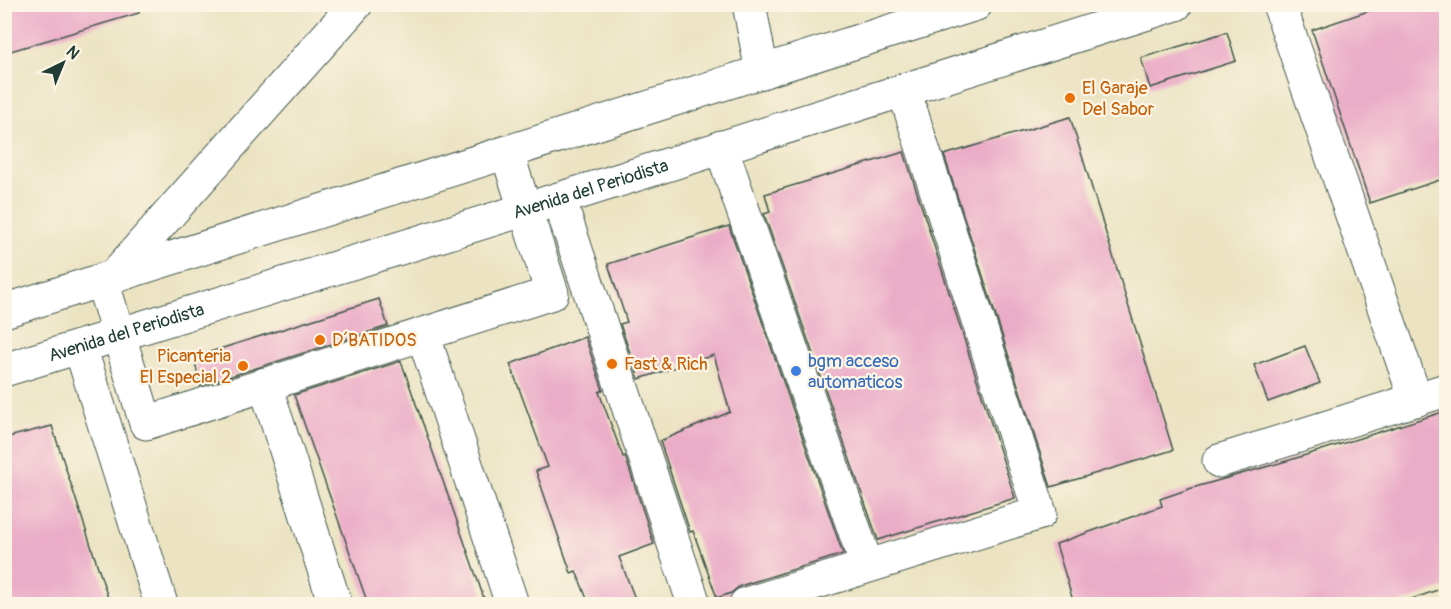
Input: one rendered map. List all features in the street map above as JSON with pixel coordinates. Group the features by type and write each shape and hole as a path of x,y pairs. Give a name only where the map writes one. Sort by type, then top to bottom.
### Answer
{"street":[{"path":"108,279 356,4"},
{"path":"749,4 762,72"},
{"path":"4,311 976,4"},
{"name":"Avenida del Periodista","path":"4,370 558,199 1176,4"},
{"path":"1279,4 1416,400"},
{"path":"746,604 803,596 867,566 1040,513 904,90"},
{"path":"721,147 867,566"},
{"path":"108,279 118,336 146,423 552,293 507,153"},
{"path":"558,199 694,604"},
{"path":"423,334 512,604"},
{"path":"80,347 161,604"},
{"path":"265,384 335,604"},
{"path":"1219,461 1446,390"}],"building":[{"path":"4,4 138,4 139,13 4,53"},
{"path":"1389,4 1441,4 1446,20 1446,178 1370,203 1312,30"},
{"path":"1227,32 1236,61 1150,88 1141,58"},
{"path":"1070,117 1173,450 1051,487 944,155"},
{"path":"904,152 1015,498 878,540 764,214 770,212 765,194"},
{"path":"729,226 843,554 740,586 731,593 717,598 693,531 690,532 660,441 730,412 714,355 639,379 620,324 627,322 608,264"},
{"path":"379,299 388,326 200,386 194,357"},
{"path":"585,337 603,390 599,392 623,457 625,456 654,544 619,557 637,604 589,604 576,571 571,573 536,471 548,467 510,364"},
{"path":"1305,346 1320,383 1268,402 1254,365"},
{"path":"401,361 486,604 368,604 294,395"},
{"path":"1446,411 1446,587 1398,604 1074,604 1056,544 1162,506 1160,499 1192,488"},
{"path":"52,426 110,604 4,604 4,438"}],"place":[{"name":"El Garaje Del Sabor","path":"1070,98"},
{"name":"D´BATIDOS","path":"320,340"},
{"name":"Fast & Rich","path":"612,364"},
{"name":"Picanteria El Especial 2","path":"243,366"},
{"name":"bgm acceso automaticos","path":"796,371"}]}
